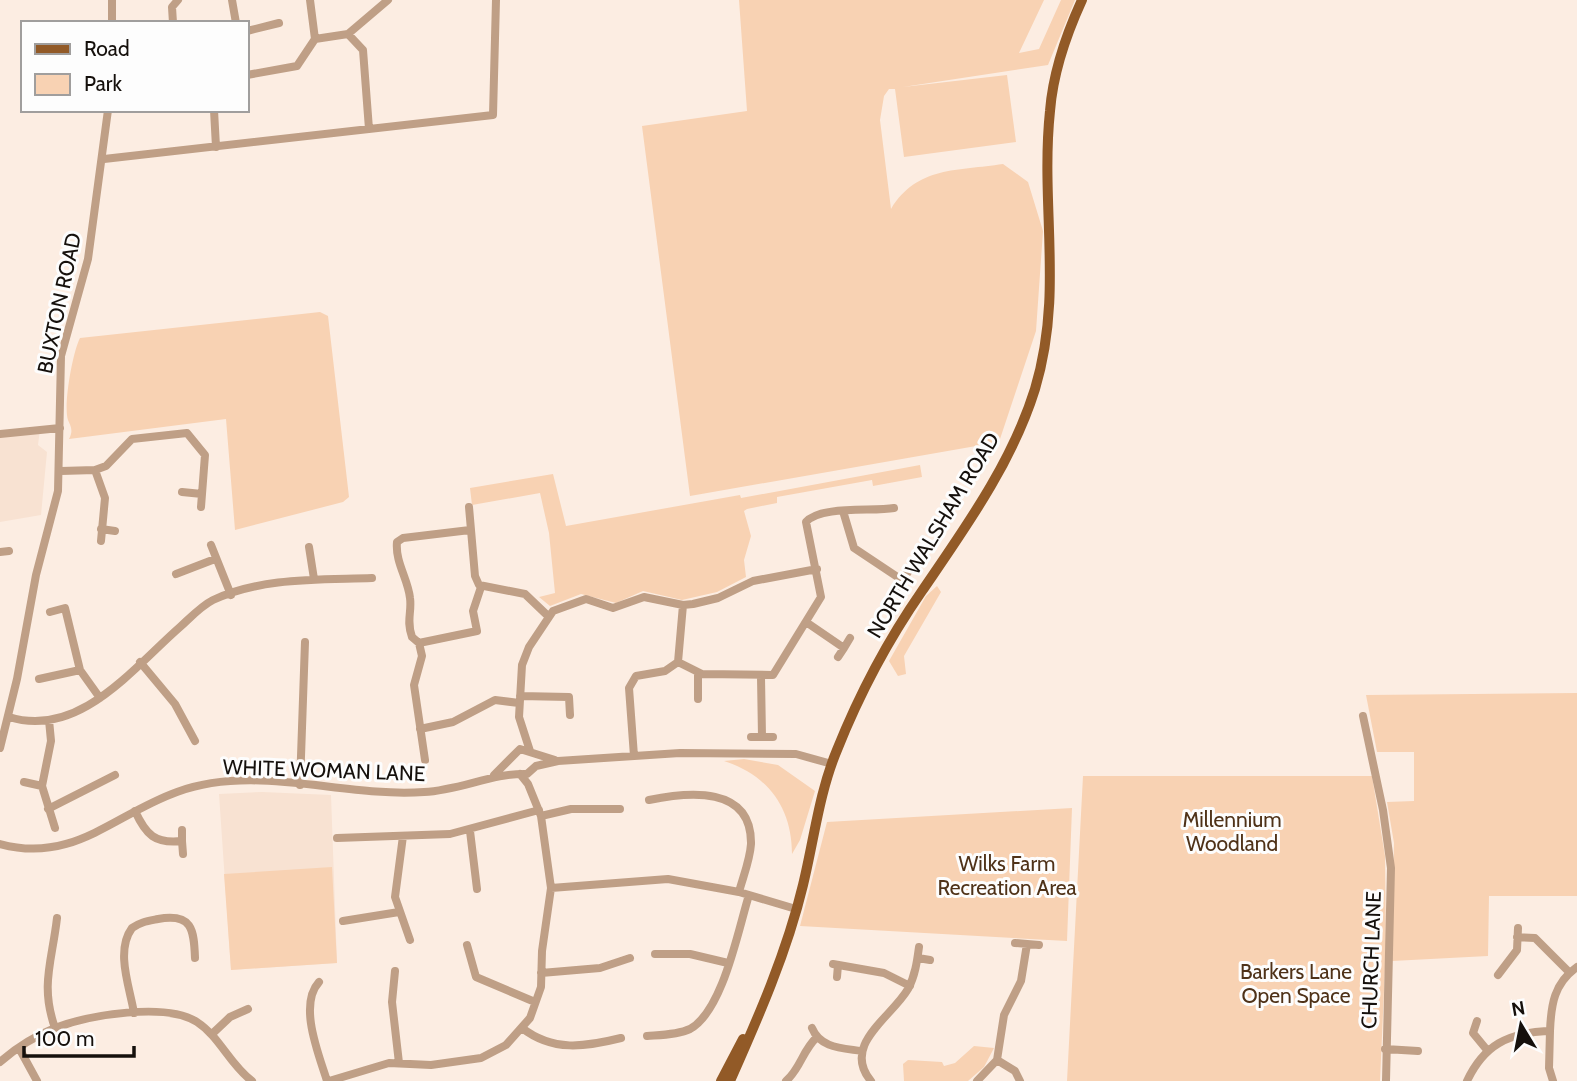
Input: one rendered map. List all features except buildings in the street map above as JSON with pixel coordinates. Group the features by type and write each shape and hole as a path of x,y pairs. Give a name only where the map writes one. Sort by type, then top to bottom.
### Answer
{"main road":[{"name":"NORTH WALSHAM ROAD","path":"730,1081 766,996 796,909 832,764 877,666 997,475 1034,391 1045,346 1052,288 1047,172 1050,108 1066,40 1082,0"},
{"name":"NORTH WALSHAM ROAD","path":"721,1081 766,996"}],"street":[{"path":"112,0 112,21"},
{"path":"173,21 172,7 178,0"},
{"path":"232,0 236,21"},
{"path":"248,75 297,66 315,39 310,0"},
{"path":"315,39 348,34 388,0"},
{"path":"104,159 493,115 496,0"},
{"path":"248,31 279,23"},
{"path":"348,34 363,50 369,129"},
{"name":"BUXTON ROAD","path":"0,748 9,717 31,600 61,471 61,356 86,270 104,159 108,112"},
{"path":"214,112 216,147"},
{"path":"0,434 60,428"},
{"path":"61,471 95,470 115,460 132,439 187,433 205,456 201,507"},
{"path":"95,470 105,498 101,541"},
{"path":"182,492 202,494"},
{"path":"419,643 477,631 473,611 481,587 475,576 469,507"},
{"path":"678,662 698,673 761,677 773,675 821,597 806,523 815,516 866,508 883,513 894,508"},
{"path":"843,512 854,548 902,580"},
{"path":"101,529 115,531"},
{"path":"425,760 414,685 422,656 419,643 410,634 407,616 410,597 397,555 397,542 403,538 470,530"},
{"path":"211,545 231,595"},
{"path":"309,547 314,579"},
{"path":"176,574 215,559"},
{"path":"536,800 518,773 514,756 520,728 519,699 524,657 548,615 586,599 613,608 644,597 683,605 718,598 753,581 817,569"},
{"path":"896,590 908,572"},
{"path":"9,717 49,720 74,715 100,698 206,605 231,595 276,584 314,579 368,582"},
{"path":"481,587 525,594 548,615"},
{"path":"678,662 683,605"},
{"path":"50,612 74,606"},
{"path":"65,608 80,670 100,698"},
{"path":"806,622 844,648"},
{"path":"838,657 850,638"},
{"path":"300,785 306,679 305,642"},
{"path":"140,662 175,704 186,734 195,741"},
{"path":"634,756 629,680 636,676 664,671 678,662"},
{"path":"43,682 80,670"},
{"path":"698,673 698,699"},
{"path":"761,677 762,737"},
{"path":"420,729 453,722 495,700 568,692 570,715"},
{"name":"CHURCH LANE","path":"1363,716 1383,810 1391,868 1385,1081"},
{"path":"49,720 51,741 42,786 55,828"},
{"path":"318,986 313,1029 328,1081 372,1066 399,1063 431,1065 481,1058 506,1045 522,1028 536,1002 551,888 536,800 532,752 520,728"},
{"path":"751,737 773,737"},
{"name":"WHITE WOMAN LANE","path":"492,777 514,756 532,752 558,761"},
{"name":"WHITE WOMAN LANE","path":"0,844 19,849 60,848 86,838 174,793 213,783 251,780 377,792 426,792 466,786 558,761 634,756 783,753 816,758 832,764"},
{"path":"48,810 115,775"},
{"path":"24,782 42,786"},
{"path":"654,796 712,794 742,814 751,841 739,892"},
{"path":"337,838 351,841 470,831 540,813 609,805 620,809"},
{"path":"135,811 149,836 156,841 182,841"},
{"path":"181,830 183,854"},
{"path":"470,831 477,889"},
{"path":"403,836 395,886 399,912 412,930 410,940"},
{"path":"551,888 668,879 739,892 796,909"},
{"path":"646,1036 658,1040 700,1021 716,996 749,895"},
{"path":"343,921 354,915 399,912"},
{"path":"134,1013 125,965 125,946 132,928 145,921 178,917 191,928 198,954"},
{"path":"55,1028 48,1009 45,985 50,938 57,918"},
{"path":"1498,975 1517,950 1517,932 1535,938 1573,970 1553,1000 1549,1068 1553,1081"},
{"path":"1015,943 1039,944"},
{"path":"977,1081 997,1060 1004,1014 1021,981 1027,944"},
{"path":"467,945 474,954 474,980 536,1002"},
{"path":"871,1081 862,1065 861,1051 867,1038 909,986 919,947"},
{"path":"664,963 659,954 690,954 728,963"},
{"path":"541,973 622,966 630,958"},
{"path":"918,958 930,960"},
{"path":"837,977 836,964 884,973 909,986"},
{"path":"383,980 394,976 392,1002 399,1063"},
{"path":"212,1034 248,1009"},
{"path":"0,1062 55,1028 134,1013 173,1013 194,1020 212,1034 252,1081"},
{"path":"1477,1020 1473,1033 1487,1050"},
{"path":"522,1028 540,1041 560,1045 612,1045 621,1038"},
{"path":"812,1028 817,1037 833,1046 861,1051"},
{"path":"1467,1081 1474,1066 1487,1050 1507,1037 1550,1031"},
{"path":"786,1081 797,1071 806,1048 817,1037"},
{"path":"19,1048 37,1081"},
{"path":"1385,1049 1418,1051"},
{"path":"997,1060 1015,1072 1020,1081"}],"shaded area":[{"path":"40,429 38,445 47,452 41,515 0,522 0,432"},
{"path":"262,792 331,795 337,963 231,970 219,794"}],"green space":[{"path":"739,0 1044,0 1019,53 1039,49 1061,0 1075,0 1048,65 903,87 1007,75 1016,142 904,157 895,89 889,89 884,96 880,120 891,209 913,185 940,173 955,170 1003,164 1028,182 1043,231 1036,331 999,442 690,496 642,126 747,111"},
{"path":"320,312 328,316 349,497 343,502 235,530 226,419 69,439 71,426 67,413 68,391 74,354 80,338"},
{"path":"920,465 922,477 873,486 872,480 777,497 777,503 747,509 744,511 751,536 744,560 746,577 717,592 682,600 643,591 616,603 581,594 550,606 539,597 555,593 549,533 540,493 472,505 470,488 553,474 566,526 740,495 741,498"},
{"path":"937,586 941,592 904,656 906,674 898,676 889,661 926,596"},
{"path":"1577,693 1577,896 1489,896 1488,956 1392,961 1394,843 1387,802 1414,801 1414,752 1377,752 1366,695"},
{"path":"744,759 778,765 815,791 800,840 792,854 788,822 774,795 753,775 724,761"},
{"path":"1083,776 1372,776 1385,856 1386,945 1380,1081 1067,1081"},
{"name":"Wilks Farm Recreation Area","path":"1072,808 1067,941 800,926 827,822"},
{"path":"332,867 337,963 231,970 224,874"},
{"path":"974,1046 994,1048 984,1067 968,1081 904,1081 903,1064 908,1060 942,1062 944,1066 955,1063"}],"park label":[{"name":"Millennium Woodland","path":"1232,831"},
{"name":"Barkers Lane Open Space","path":"1296,983"}]}
